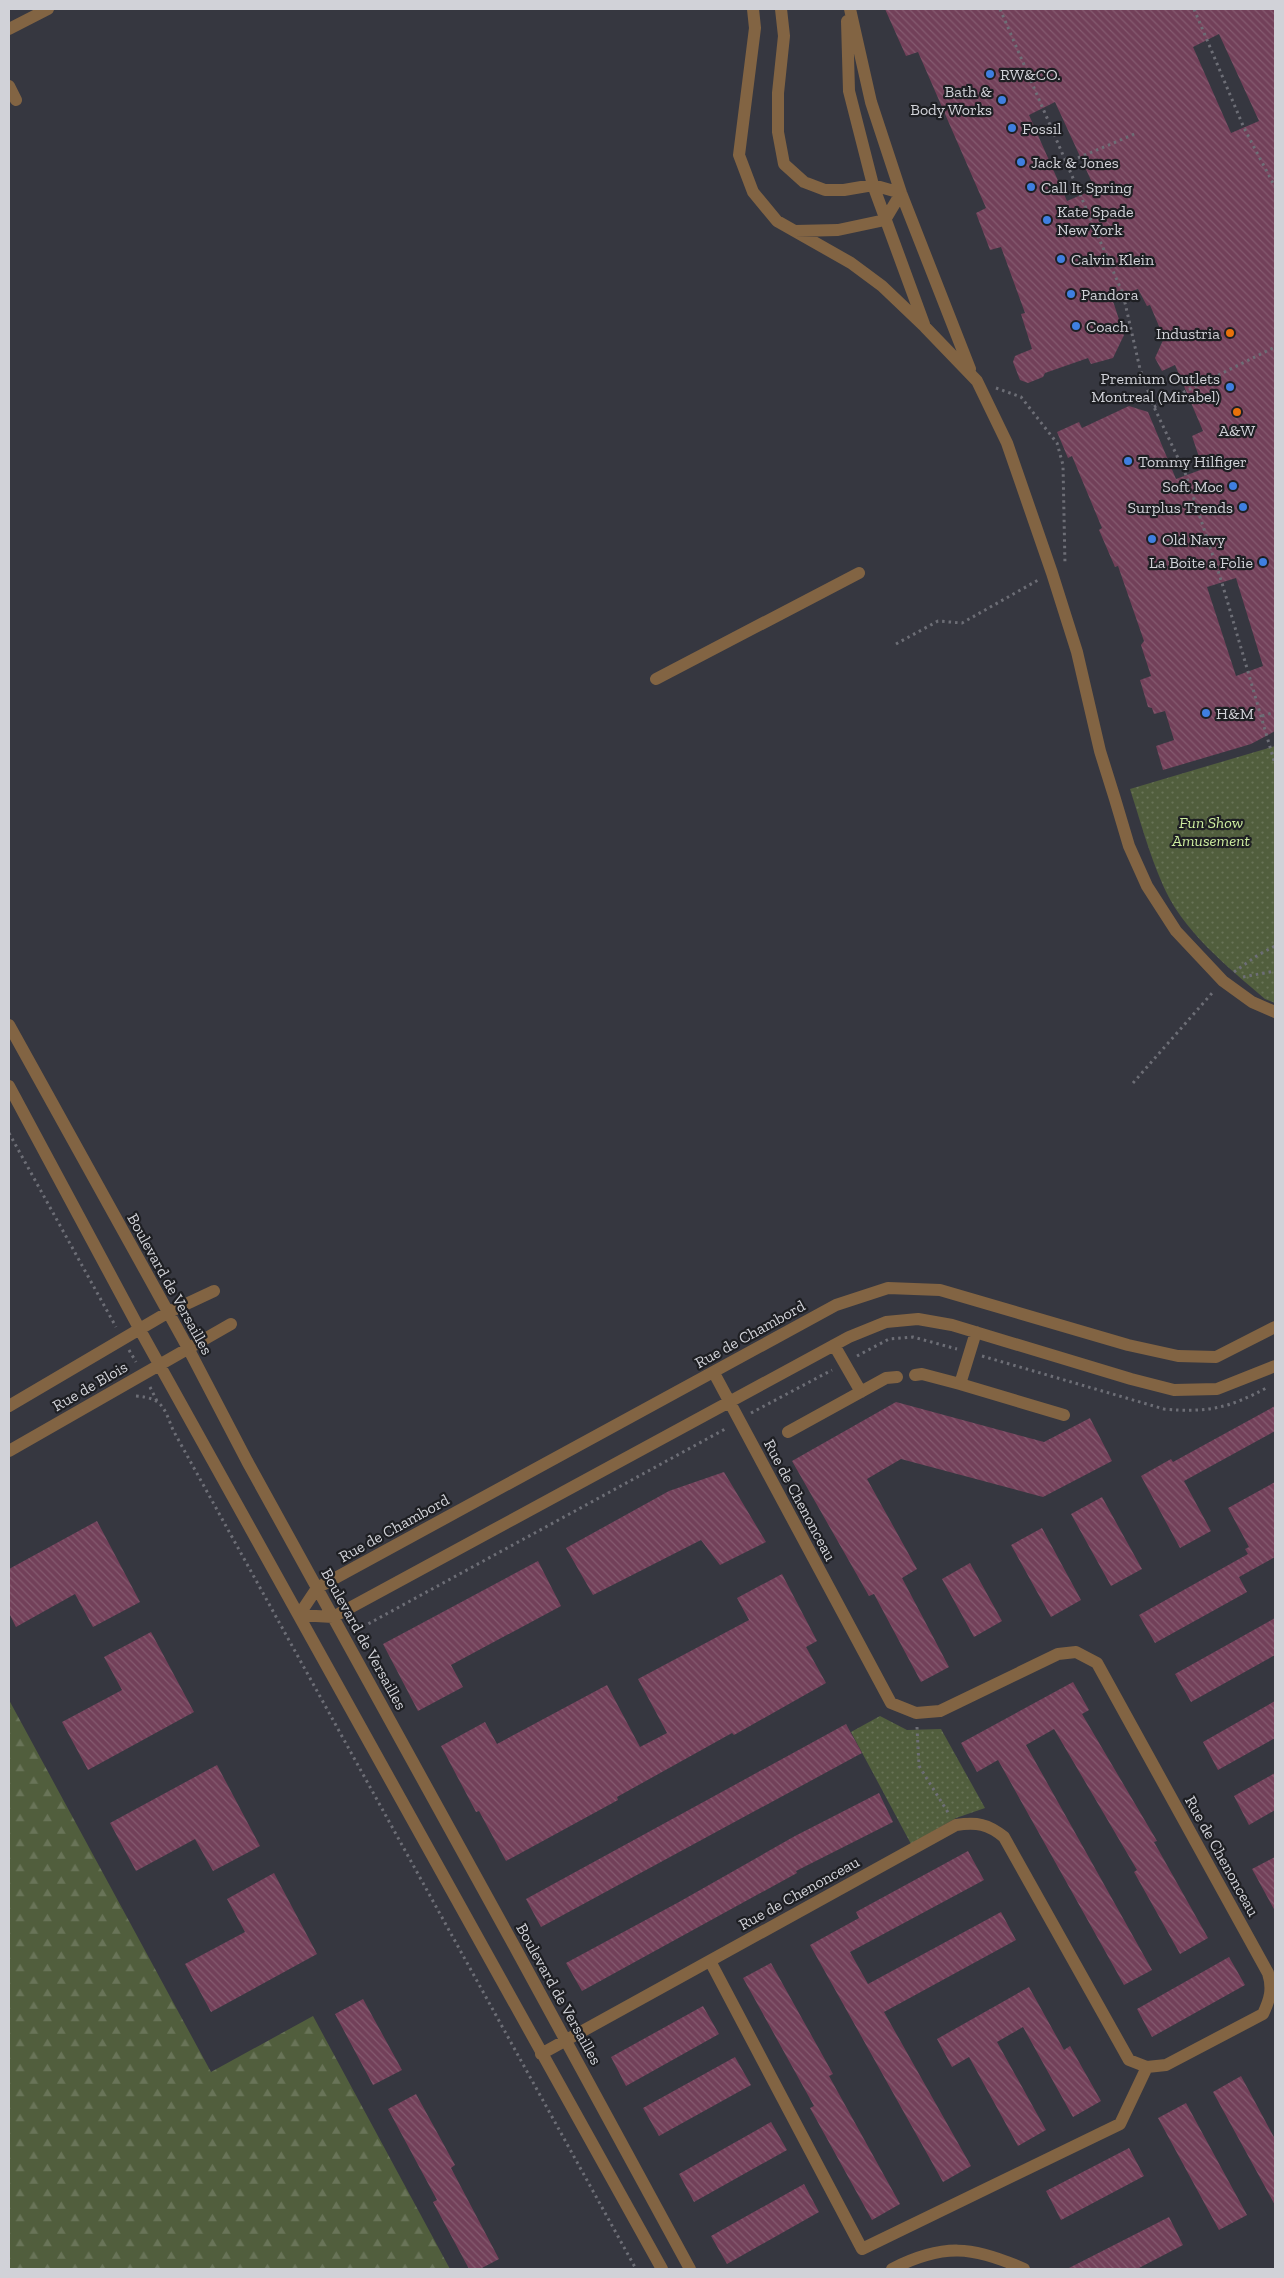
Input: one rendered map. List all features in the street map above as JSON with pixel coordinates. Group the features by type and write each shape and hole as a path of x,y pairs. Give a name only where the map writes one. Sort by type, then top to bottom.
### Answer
{"street":[{"path":"9,29 48,9"},
{"path":"753,9 755,28 740,155 753,192 777,221 851,262 882,286 974,378"},
{"path":"782,9 784,36 778,93 778,132 784,164 804,182 825,190 844,190 873,185 901,193"},
{"path":"848,9 849,91 873,185 925,327"},
{"path":"848,9 871,102 901,193 974,378 1007,443 1052,573 1077,652 1100,751 1129,846 1147,886 1176,931 1223,981 1252,1002 1275,1012"},
{"path":"9,86 16,100"},
{"path":"794,231 838,230 885,220 901,193"},
{"path":"656,679 859,573"},
{"name":"Boulevard de Versailles","path":"9,1025 188,1348 247,1461 690,2269"},
{"path":"9,1086 140,1330 662,2269"},
{"name":"Rue de Chambord","path":"299,1615 317,1588 836,1306 888,1288 940,1290 1128,1345 1178,1356 1216,1357 1275,1327"},
{"name":"Rue de Blois","path":"9,1406 167,1313 214,1291"},
{"path":"299,1615 333,1617 834,1345 886,1322 918,1319 952,1325 1131,1379 1174,1390 1217,1389 1275,1366"},
{"name":"Rue de Blois","path":"9,1451 231,1324"},
{"path":"960,1384 976,1332"},
{"path":"834,1345 860,1392"},
{"name":"Rue de Chenonceau","path":"541,2054 956,1825 976,1822 991,1826 1004,1836 1129,2060 1147,2067 1166,2065 1263,2014 1270,2001 1272,1986 1268,1973 1097,1663 1076,1652 1058,1654 940,1711 916,1713 891,1703 728,1403 714,1373"},
{"path":"915,1375 922,1374 960,1384 1064,1415"},
{"path":"788,1432 886,1378 898,1377"},
{"path":"710,1961 862,2249 1120,2124 1147,2067"},
{"path":"892,2269 926,2255 952,2250 994,2256 1024,2269"}],"path":[{"path":"1000,9 1123,294 1140,369 1154,407 1186,475 1222,583 1274,755 1275,764"},
{"path":"1194,9 1244,128 1275,187"},
{"path":"1066,163 1137,134"},
{"path":"1154,407 1275,347"},
{"path":"896,644 938,621 962,623 1066,565 1063,465 1057,443 1021,397 974,378"},
{"path":"1262,716 1275,712"},
{"path":"1133,1083 1223,981 1258,955 1275,946"},
{"path":"1223,981 1275,971"},
{"path":"9,1133 111,1319"},
{"path":"754,1412 888,1339 913,1337 1164,1409 1192,1412 1232,1405 1275,1382"},
{"path":"157,1401 167,1412 173,1430 636,2269"},
{"path":"361,1628 726,1428"},
{"path":"916,1713 919,1766 956,1825"}],"green space":[{"name":"Fun Show Amusement","path":"1275,746 1275,1003 1265,999 1221,960 1181,917 1157,872 1130,789"},
{"path":"9,1700 211,2072 313,2016 450,2269 9,2269"},
{"path":"880,1716 907,1730 941,1729 985,1808 956,1818 911,1844 851,1732"}],"building":[{"name":"Premium Outlets Montreal (Mirabel)","path":"885,9 1275,9 1275,731 1251,744 1163,770 1156,746 1174,740 1165,711 1154,714 1152,708 1148,707 1140,680 1151,676 1141,645 1144,641 1118,566 1115,567 1099,530 1102,528 1072,456 1068,458 1057,432 1079,422 1082,428 1129,406 1148,412 1176,479 1203,469 1192,436 1203,431 1175,365 1162,371 1155,358 1164,338 1150,305 1147,306 1138,289 1112,298 1124,335 1113,358 1091,364 1088,358 1045,373 1043,377 1028,383 1020,380 1013,362 1015,356 1032,349 1021,314 1025,313 1001,247 990,250 976,213 986,208 918,52 906,56","holes":["1219,34 1259,121 1231,133 1193,47","1055,102 1095,189 1067,201 1029,115","1236,578 1263,666 1236,676 1207,587"]},
{"path":"896,1402 1044,1442 1090,1418 1112,1461 1043,1497 901,1459 867,1479 917,1569 902,1578 949,1667 921,1682 874,1594 869,1596 792,1461"},
{"path":"1275,1406 1275,1431 1184,1481 1211,1531 1180,1548 1141,1476 1171,1459 1173,1462"},
{"path":"724,1472 766,1542 720,1565 701,1540 593,1595 566,1548 669,1491"},
{"path":"1275,1482 1275,1557 1239,1577 1247,1592 1155,1643 1139,1615 1248,1554 1245,1549 1249,1547 1228,1508"},
{"path":"1102,1497 1142,1569 1111,1586 1071,1514"},
{"path":"97,1521 140,1602 93,1627 75,1594 16,1627 9,1613 9,1569"},
{"path":"1042,1528 1081,1600 1051,1617 1011,1545"},
{"path":"538,1561 561,1606 451,1665 463,1687 418,1711 383,1644"},
{"path":"970,1563 1002,1621 974,1637 942,1579"},
{"path":"782,1574 817,1641 806,1647 826,1683 734,1735 732,1733 617,1797 618,1800 506,1861 479,1811 476,1812 441,1746 485,1722 497,1744 607,1685 640,1747 667,1733 638,1679 749,1620 737,1598"},
{"path":"1275,1618 1275,1655 1191,1702 1175,1674"},
{"path":"151,1632 194,1712 88,1770 62,1722 122,1690 104,1657"},
{"path":"1073,1682 1089,1710 1082,1714 1157,1841 1154,1842 1208,1938 1180,1954 1134,1872 1137,1870 1054,1729 1026,1745 1152,1970 1124,1985 998,1760 977,1772 961,1743"},
{"path":"1275,1701 1275,1738 1218,1770 1203,1742"},
{"path":"846,1724 862,1753 541,1927 526,1899"},
{"path":"217,1765 260,1846 213,1871 195,1839 136,1871 110,1823"},
{"path":"1275,1773 1275,1810 1249,1825 1234,1796"},
{"path":"879,1793 893,1822 796,1871 797,1873 582,1991 566,1963 795,1836"},
{"path":"968,1851 984,1880 850,1952 868,1984 1001,1912 1016,1940 884,2012 971,2166 943,2182 810,1945 859,1918 856,1912"},
{"path":"1275,1857 1275,1911 1252,1869"},
{"path":"274,1873 317,1954 211,2012 185,1964 245,1932 227,1899"},
{"path":"1229,1957 1245,1985 1152,2037 1137,2009"},
{"path":"771,1963 833,2074 829,2076 900,2204 872,2220 810,2108 814,2106 743,1978"},
{"path":"1029,1987 1064,2050 1070,2046 1101,2101 1073,2117 1023,2027 997,2042 1046,2130 1018,2146 969,2057 952,2067 937,2039"},
{"path":"363,1999 402,2070 373,2085 335,2014"},
{"path":"703,2006 719,2034 626,2086 611,2057"},
{"path":"735,2057 751,2085 659,2136 643,2108"},
{"path":"1241,2076 1275,2139 1275,2205 1213,2092"},
{"path":"416,2094 455,2165 451,2168 499,2259 480,2269 469,2269 433,2202 437,2200 388,2109"},
{"path":"1186,2103 1247,2215 1219,2230 1158,2118"},
{"path":"771,2122 787,2150 694,2202 679,2174"},
{"path":"1129,2148 1144,2176 1061,2220 1046,2191"},
{"path":"804,2184 819,2212 727,2264 711,2236"},
{"path":"1169,2217 1183,2245 1137,2269 1067,2269"}],"place":[{"name":"RW&CO.","path":"990,74"},
{"name":"Bath & Body Works","path":"1002,100"},
{"name":"Fossil","path":"1012,128"},
{"name":"Jack & Jones","path":"1021,162"},
{"name":"Call It Spring","path":"1031,187"},
{"name":"Kate Spade New York","path":"1047,220"},
{"name":"Calvin Klein","path":"1061,259"},
{"name":"Pandora","path":"1071,294"},
{"name":"Coach","path":"1076,326"},
{"name":"Industria","path":"1230,333"},
{"name":"Premium Outlets Montreal (Mirabel)","path":"1230,387"},
{"name":"A&W","path":"1237,412"},
{"name":"Tommy Hilfiger","path":"1128,461"},
{"name":"Soft Moc","path":"1233,486"},
{"name":"Surplus Trends","path":"1243,507"},
{"name":"Old Navy","path":"1152,539"},
{"name":"La Boite a Folie","path":"1263,562"},
{"name":"H&M","path":"1206,713"}]}
